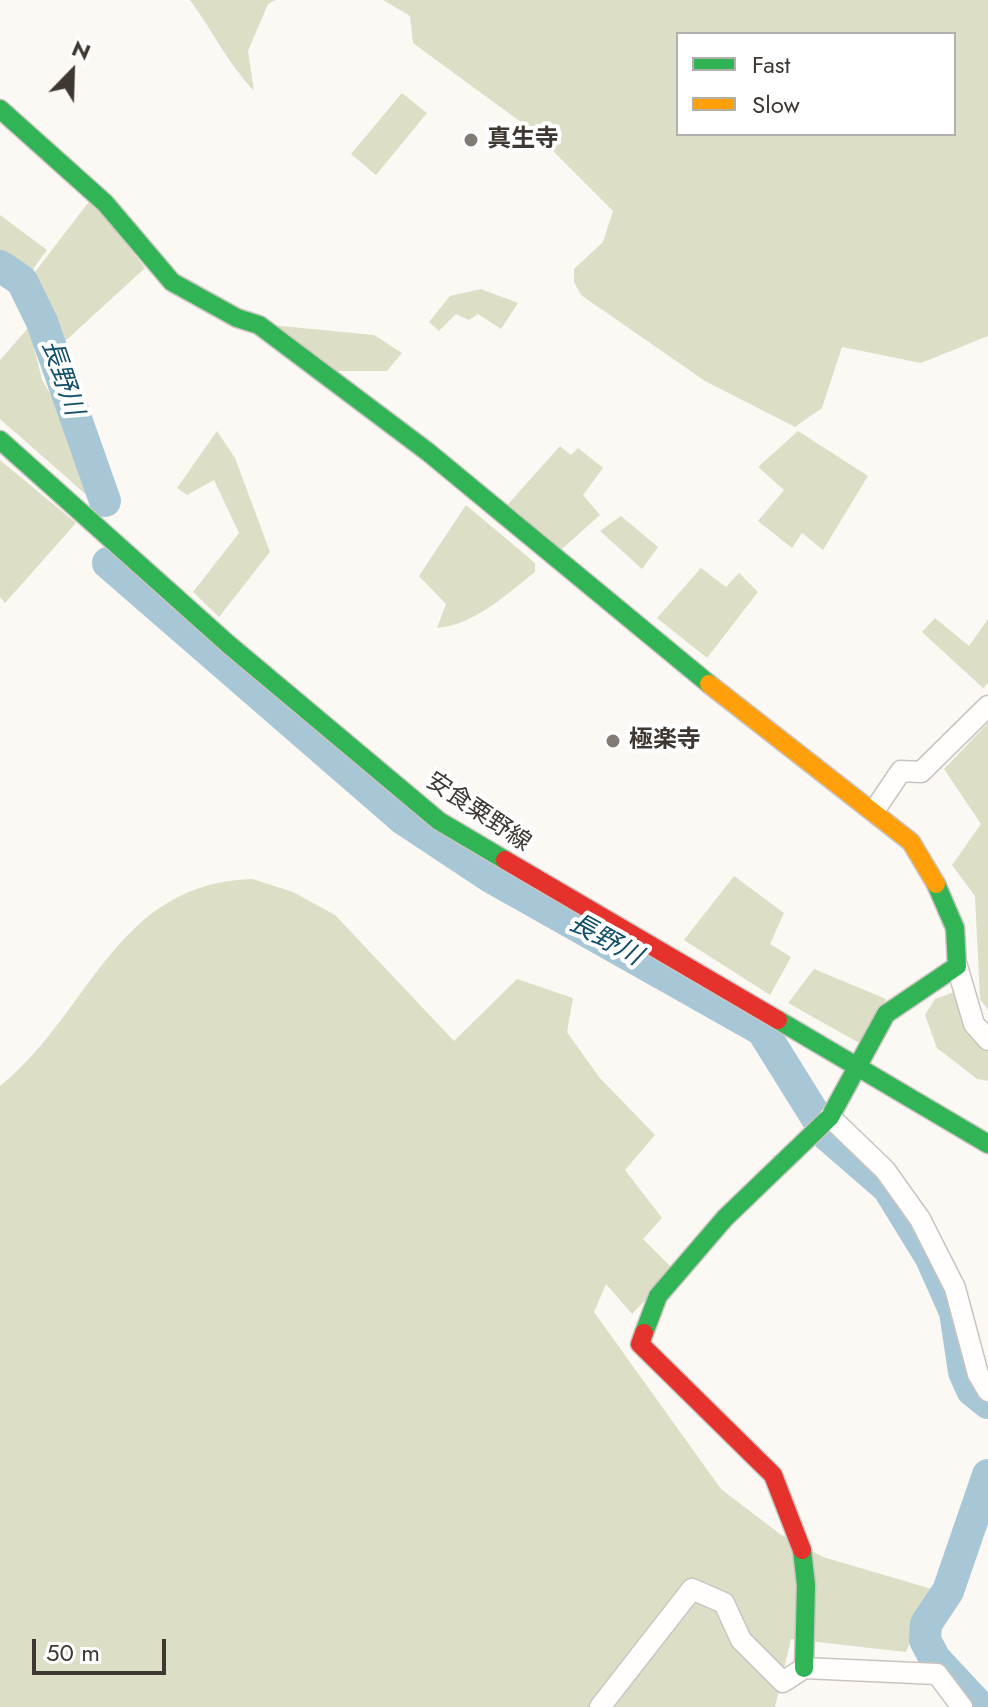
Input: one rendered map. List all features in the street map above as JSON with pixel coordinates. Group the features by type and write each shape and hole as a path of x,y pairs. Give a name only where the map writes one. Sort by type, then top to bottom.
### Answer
{"street":[{"path":"0,109 105,203 172,282 237,318 259,325 428,452 645,634 911,842 929,867 955,928 957,966 974,1024 988,1040"},
{"name":"安食粟野線","path":"0,440 228,644 439,821 988,1144"},
{"path":"874,811 901,771 921,772 988,706"},
{"path":"804,1668 806,1585 801,1541 773,1475 640,1344 658,1296 725,1218 824,1122 886,1014 957,966"},
{"path":"824,1122 885,1170 920,1219 955,1288 978,1374 988,1391"},
{"path":"600,1707 692,1589 724,1603 741,1640 783,1682 804,1668 937,1674 962,1707"}],"green space":[{"path":"190,0 276,0 268,4 248,51 254,91 228,58"},
{"path":"383,0 988,0 988,336 921,363 842,347 822,408 795,427 705,381 581,295 574,282 574,269 603,242 613,211 533,131 413,43 410,16"},
{"path":"402,93 427,113 376,175 351,154"},
{"path":"91,199 145,268 62,344 35,272"},
{"path":"0,215 47,250 28,276 0,255"},
{"path":"481,289 518,303 501,329 478,314 469,320 456,314 439,331 429,322 450,296"},
{"path":"271,325 374,335 402,353 387,371 334,371"},
{"path":"29,327 42,380 83,448 99,506 0,419 0,360"},
{"path":"217,431 235,458 270,552 219,617 193,592 239,533 214,480 187,495 177,488"},
{"path":"798,431 868,476 823,550 802,533 792,548 758,521 784,490 758,467"},
{"path":"560,446 571,455 578,448 603,468 583,495 600,515 553,557 502,511"},
{"path":"0,460 76,523 5,603 0,597"},
{"path":"466,505 535,563 535,572 477,615 437,628 446,604 419,576"},
{"path":"621,516 658,547 642,569 600,531"},
{"path":"701,568 726,587 739,573 758,592 707,658 657,618"},
{"path":"935,618 969,646 988,619 988,683 983,688 922,632"},
{"path":"988,723 988,1010 980,999 975,896 952,865 981,824 944,769"},
{"path":"734,876 784,913 770,944 791,957 770,995 684,940"},
{"path":"252,879 293,892 335,915 454,1041 517,979 573,998 567,1032 599,1077 655,1135 625,1170 662,1218 643,1239 674,1270 632,1314 606,1284 594,1312 721,1489 780,1534 823,1557 932,1589 906,1652 791,1639 775,1707 0,1707 0,1086 31,1056 136,927 168,903 206,886"},
{"path":"814,969 886,999 861,1044 788,1003"},
{"path":"954,992 988,1047 988,1081 977,1079 937,1048 925,1015 935,999"}],"waterway":[{"name":"長野川","path":"0,266 22,281 42,322 105,501"},
{"name":"長野川","path":"108,563 403,819 489,876 762,1030 828,1136 888,1188 931,1258 955,1312 964,1372 972,1390 988,1403"},
{"name":"長野川","path":"980,1707 935,1659 925,1640 926,1624 948,1591 988,1475"}],"traffic: fast":[{"path":"0,109 105,203 172,282 237,318 259,325 428,452 709,684"},
{"path":"0,440 228,644 439,821 505,860"},
{"path":"644,1333 658,1296 725,1218 830,1117 886,1014 957,966 955,928 936,884"},
{"path":"778,1020 988,1144"},
{"path":"802,1550 806,1585 804,1668"}],"traffic: slow":[{"path":"709,684 911,842 936,884"}],"traffic: jam":[{"path":"505,860 778,1020"},
{"path":"644,1333 640,1344 773,1475 802,1550"}],"place":[{"name":"真生寺","path":"471,140"},
{"name":"極楽寺","path":"613,741"}]}
